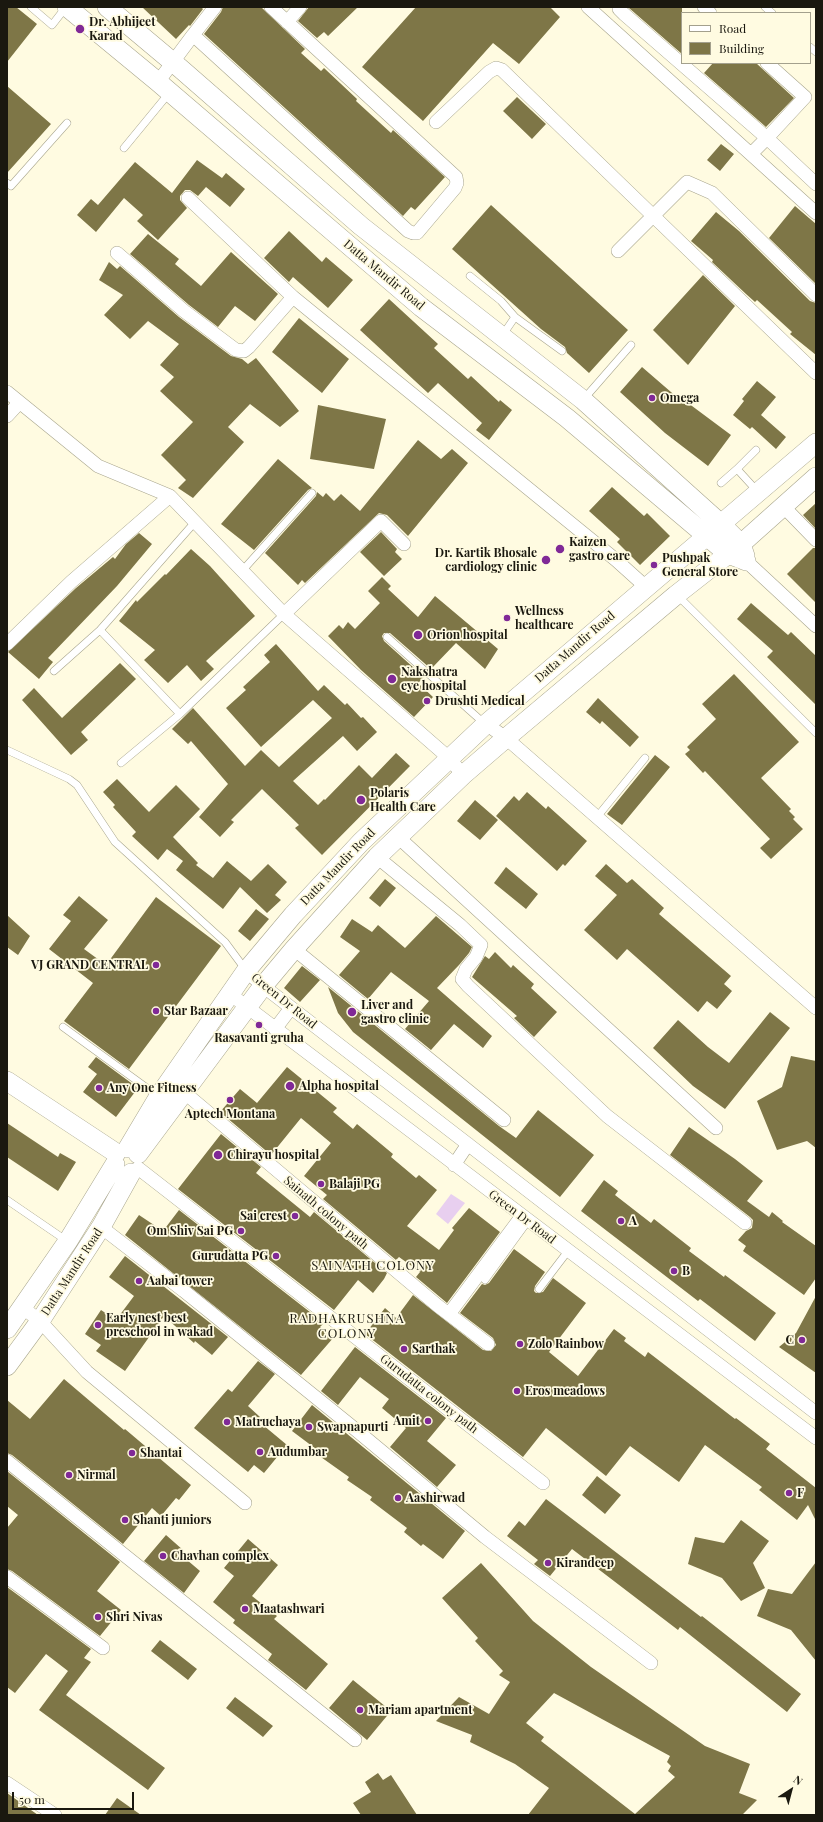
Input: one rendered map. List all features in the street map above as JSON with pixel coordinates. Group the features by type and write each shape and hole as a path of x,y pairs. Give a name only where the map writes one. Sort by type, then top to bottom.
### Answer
{"main road":[{"name":"Datta Mandir Road","path":"67,7 164,87 422,307 567,418 706,537 738,553"},
{"name":"Datta Mandir Road","path":"107,7 181,69 361,226 583,400 721,524 738,553"},
{"name":"Datta Mandir Road","path":"7,1366 40,1321 101,1227 128,1160 159,1096 246,971 293,915 361,842 486,724 816,443"},
{"name":"Datta Mandir Road","path":"7,1329 68,1241 128,1160 185,1093 263,986 294,949 377,857 463,775 676,595 738,553 783,506 816,478"},
{"path":"7,1081 128,1160"}],"street":[{"path":"164,87 173,63 215,7"},
{"path":"193,35 408,231 417,233 455,188 457,183 456,177 271,7"},
{"path":"287,22 300,7"},
{"path":"619,7 624,14 681,58"},
{"path":"596,10 816,213"},
{"path":"751,154 805,97 768,64"},
{"path":"693,67 816,184"},
{"path":"436,122 489,72 496,68 502,70 816,373"},
{"path":"618,251 687,182 712,193 816,295"},
{"path":"188,198 293,297 616,560 646,587"},
{"path":"117,253 184,311 236,350 244,351 250,347 293,297"},
{"path":"7,392 98,466 170,496 284,614 449,758 463,775"},
{"path":"7,416 19,403"},
{"path":"7,644 71,582 170,496"},
{"path":"783,506 816,540"},
{"path":"284,614 380,521 404,544"},
{"path":"738,553 816,626"},
{"path":"486,724 506,738 816,1008"},
{"path":"398,837 716,1128"},
{"path":"377,857 460,925 481,945 476,957 466,969 462,979 468,986 607,1116 745,1224"},
{"path":"294,949 504,1120"},
{"name":"Green Dr Road","path":"246,971 291,1008 816,1413"},
{"name":"Green Dr Road","path":"230,994 246,1008 816,1438"},
{"path":"274,1029 291,1008"},
{"name":"Sainath colony path","path":"185,1093 251,1151 449,1314 488,1344"},
{"path":"454,1165 468,1144"},
{"name":"Gurudatta colony path","path":"128,1160 543,1487"},
{"path":"449,1314 525,1219"},
{"path":"101,1227 184,1291 350,1425 485,1537 651,1663"},
{"path":"22,1307 40,1321 87,1372 245,1503"},
{"path":"784,1414 797,1398"},
{"path":"7,1461 355,1740"},
{"path":"7,1577 103,1648"},
{"path":"7,1783 55,1815"}],"lane":[{"path":"31,7 52,25 67,7"},
{"path":"124,148 164,87"},
{"path":"7,183 11,186 67,123"},
{"path":"470,276 501,301 515,317 562,351"},
{"path":"502,336 515,317"},
{"path":"583,400 632,345"},
{"path":"721,483 756,450"},
{"path":"737,468 758,492"},
{"path":"242,570 312,493"},
{"path":"54,671 100,630 196,522"},
{"path":"676,595 816,733"},
{"path":"121,763 180,714 284,614"},
{"path":"100,630 180,714"},
{"path":"387,637 486,724"},
{"path":"7,750 69,779 77,785 115,842 225,942 246,971"},
{"path":"597,817 645,758"},
{"path":"63,1027 159,1096"},
{"path":"7,1200 68,1241"},
{"path":"485,1280 525,1219"},
{"path":"539,1289 568,1251"}],"shaded area":[{"path":"451,1194 465,1203 448,1224 436,1214"}],"building":[{"path":"7,7 16,7 37,24 7,62"},
{"path":"142,7 201,7 203,9 190,26 189,25 176,39"},
{"path":"223,7 261,7 305,49 301,53 321,71 324,68 357,99 356,101 391,133 393,130 445,177 415,210 411,207 403,216 204,34 221,12"},
{"path":"309,7 358,7 328,36 324,32 317,38 298,21"},
{"path":"416,7 550,7 560,17 519,64 493,43 423,121 362,67"},
{"path":"628,7 682,7 681,53"},
{"path":"712,64 757,64 794,98 766,127 704,73"},
{"path":"7,86 51,124 7,173"},
{"path":"517,97 546,124 532,139 503,111"},
{"path":"721,144 734,154 720,171 707,160"},
{"path":"197,160 222,178 226,173 245,189 230,207 206,187 198,196 190,190 185,190 180,196 180,200 187,208 158,240 137,221 143,215 124,198 96,232 77,215 91,199 98,205 135,162 172,193"},
{"path":"491,205 628,330 589,373 567,353 565,347 541,329 452,249"},
{"path":"795,206 816,224 816,284 769,238"},
{"path":"716,212 739,231 810,301 816,303 816,355 790,334 792,332 757,300 755,302 746,294 712,262 713,260 691,241"},
{"path":"289,231 322,262 326,257 353,280 328,308 293,277 289,282 264,258"},
{"path":"148,234 179,259 175,264 201,286 231,252 278,294 255,321 235,306 218,327 189,305 130,254"},
{"path":"109,262 117,269 120,266 179,317 231,356 242,359 248,364 256,358 299,411 280,427 250,404 228,427 244,442 193,498 178,488 186,480 161,455 193,422 160,391 174,377 160,365 179,344 148,321 130,339 104,315 123,295 99,280"},
{"path":"703,275 735,306 688,365 653,330"},
{"path":"389,299 438,344 434,348 468,379 471,376 499,402 500,400 512,410 489,440 476,430 482,423 438,383 428,393 360,330"},
{"path":"299,318 349,359 322,393 272,352"},
{"path":"642,367 686,405 688,403 731,435 708,466 665,433 620,392"},
{"path":"757,381 776,397 761,415 786,437 776,449 752,427 750,429 733,415 744,401 742,399"},
{"path":"318,405 386,419 374,469 310,459"},
{"path":"418,440 441,459 452,449 468,463 408,536 387,515 379,513 305,583 302,580 298,585 265,553 316,496 317,492 323,497 326,493 334,501 341,494 360,511"},
{"path":"278,459 312,488 308,490 254,550 221,524"},
{"path":"612,487 644,516 647,513 670,536 640,565 617,542 620,539 589,511"},
{"path":"816,503 816,529 803,515"},
{"path":"381,532 397,549 395,552 402,559 384,576 360,552"},
{"path":"139,533 152,544 117,586 48,658 53,662 39,679 8,652 76,588 113,557 115,559 126,544"},
{"path":"813,548 816,548 816,603 787,574"},
{"path":"191,549 210,566 255,616 206,661 214,669 201,681 187,665 168,683 144,660 155,650 119,621 136,600 137,602"},
{"path":"382,577 391,586 388,589 418,617 435,596 498,649 485,669 456,643 431,669 390,633 384,633 382,636 384,641 424,677 418,683 433,697 414,717 361,670 328,636 339,625 343,629 348,622 355,629 380,603 368,591"},
{"path":"751,603 788,635 791,632 816,656 816,705 767,657 773,651 737,619"},
{"path":"276,644 318,691 324,685 345,705 347,703 361,718 363,717 377,732 357,751 343,736 293,781 318,805 324,799 325,800 359,765 372,778 396,753 410,766 322,855 295,828 299,825 262,789 231,820 234,822 220,837 199,817 228,784 191,741 188,744 172,729 193,708 245,766 261,750 279,767 332,718 313,700 261,747 226,708 246,690 243,687 270,662 264,655"},
{"path":"120,663 136,679 81,732 88,740 71,755 22,700 34,688 62,718"},
{"path":"734,674 799,742 761,778 791,809 789,811 795,817 793,819 803,829 771,859 760,848 770,839 705,771 703,773 685,754 690,750 687,747 716,719 702,704"},
{"path":"598,698 639,737 630,747 602,721 600,724 586,712"},
{"path":"655,755 670,767 622,825 607,814"},
{"path":"117,779 149,812 176,785 200,809 173,837 198,863 196,865 213,878 227,861 251,881 268,864 287,882 275,895 281,900 267,913 240,887 223,909 176,870 183,861 167,849 158,860 132,836 136,832 113,807 115,805 103,792"},
{"path":"527,792 546,809 548,806 587,841 565,866 563,864 557,871 496,816 514,796 519,801"},
{"path":"475,800 498,820 480,840 457,821"},
{"path":"606,864 627,883 632,879 664,908 659,914 731,976 724,984 732,991 717,1009 707,1001 698,1012 627,949 617,960 584,930 617,895 595,876"},
{"path":"506,867 538,894 526,909 494,883"},
{"path":"385,879 396,888 380,907 369,898"},
{"name":"VJ GRAND CENTRAL","path":"79,896 108,920 84,949 106,965 156,897 221,946 129,1069 64,1021 93,983 49,949 71,921 63,915"},
{"path":"256,909 269,919 250,941 238,931"},
{"path":"7,915 30,936 18,955 7,947"},
{"path":"436,916 472,947 459,965 437,988 492,1036 483,1048 454,1024 431,1050 405,1029 429,1001 391,972 368,999 339,975 360,951 340,937 352,919 372,932 378,925 405,948"},
{"path":"495,952 511,968 513,965 534,984 531,988 557,1012 534,1037 514,1018 517,1016 472,977 485,956 489,959"},
{"path":"302,966 320,980 300,1002 284,988"},
{"path":"328,987 499,1126 516,1138 538,1110 594,1155 560,1197 353,1032 338,1013"},
{"path":"770,1012 790,1028 725,1109 693,1086 653,1048 678,1020 708,1047 729,1063"},
{"path":"791,1056 816,1061 816,1148 807,1141 777,1150 757,1101 782,1087"},
{"path":"96,1057 138,1088 116,1117 83,1092 97,1074 88,1067"},
{"path":"287,1067 337,1108 333,1112 353,1129 357,1124 393,1154 391,1157 416,1178 419,1175 437,1190 407,1226 439,1250 454,1230 452,1228 469,1208 500,1232 447,1303 416,1277 420,1272 399,1257 396,1260 323,1199 327,1195 304,1176 331,1143 301,1118 271,1155 220,1112 240,1089 257,1103"},
{"path":"7,1123 58,1157 60,1153 76,1162 58,1191 7,1157"},
{"path":"689,1127 735,1159 763,1181 747,1201 769,1217 772,1212 783,1221 782,1222 816,1246 816,1278 804,1295 743,1251 746,1246 738,1240 746,1231 752,1228 753,1220 670,1155"},
{"path":"221,1134 261,1167 256,1173 310,1217 314,1212 387,1273 373,1293 358,1280 334,1310 178,1189"},
{"path":"604,1180 618,1191 615,1195 651,1223 654,1219 691,1248 689,1251 724,1277 725,1275 776,1313 755,1341 700,1299 698,1301 581,1211"},
{"path":"179,1210 324,1323 320,1327 334,1337 301,1375 125,1235 139,1215 163,1231"},
{"path":"514,1249 545,1272 535,1286 534,1291 536,1293 543,1292 553,1278 586,1303 549,1352 578,1376 614,1329 626,1338 624,1341 645,1357 648,1352 770,1444 766,1449 816,1488 816,1521 808,1505 797,1520 759,1490 762,1487 705,1445 679,1482 630,1446 606,1476 546,1428 523,1457 365,1334 385,1308 396,1318 413,1295 483,1350 491,1351 496,1345 493,1338 460,1313 482,1284 485,1285 489,1283"},
{"path":"125,1256 228,1337 212,1355 195,1341 194,1343 164,1316 125,1371 96,1351 101,1345 85,1334 101,1310 116,1320 134,1296 109,1277"},
{"name":"C","path":"816,1296 816,1373 779,1347 796,1333"},
{"path":"355,1347 446,1418 427,1441 456,1465 437,1487 390,1447 406,1428 382,1408 389,1399 360,1377 338,1405 321,1391"},
{"path":"258,1361 275,1374 248,1406 260,1417 257,1420 287,1445 264,1473 254,1465 248,1472 194,1428 228,1389 232,1392"},
{"path":"64,1379 191,1485 179,1500 176,1498 161,1516 152,1508 123,1544 12,1455 7,1453 7,1400 30,1419"},
{"path":"312,1405 465,1531 443,1559 423,1544 421,1546 404,1532 407,1528 370,1500 372,1497 347,1480 349,1477 318,1455 320,1452 292,1431"},
{"path":"7,1471 120,1562 97,1591 121,1610 100,1636 12,1571 7,1569 7,1528 18,1515 7,1506"},
{"path":"597,1476 621,1495 605,1514 582,1495"},
{"path":"546,1499 701,1617 702,1616 801,1694 787,1712 680,1627 678,1630 572,1549 550,1576 534,1564 538,1560 507,1536 519,1521 525,1526"},
{"path":"741,1520 769,1541 753,1563 765,1588 741,1601 722,1578 688,1564 695,1537 724,1543"},
{"path":"166,1535 183,1550 180,1554 200,1571 184,1593 144,1561"},
{"path":"248,1539 278,1565 252,1596 277,1616 274,1619 328,1664 306,1690 268,1660 272,1654 233,1623 235,1620 213,1602 234,1576 224,1568"},
{"path":"816,1562 816,1661 791,1630 757,1616 768,1589 792,1594"},
{"path":"481,1563 533,1621 591,1667 705,1746 750,1764 739,1793 757,1800 742,1815 528,1815 549,1788 515,1764 470,1742 472,1735 436,1721 459,1697 489,1714 510,1682 499,1675 503,1671 475,1641 478,1638 442,1598","holes":["554,1693 670,1756 667,1762 671,1766 668,1771 675,1777 635,1814 541,1741 544,1737 526,1723"]},
{"path":"7,1587 91,1649 84,1658 91,1662 66,1695 165,1768 148,1790 39,1710 68,1671 46,1654 15,1693 7,1687"},
{"path":"160,1640 197,1669 188,1680 151,1651"},
{"name":"Mariam apartment","path":"353,1680 391,1711 367,1740 329,1708"},
{"path":"235,1697 273,1726 263,1737 226,1708"},
{"path":"378,1773 383,1780 391,1775 417,1815 361,1815 353,1803 371,1792 365,1782"},
{"path":"7,1793 38,1815 7,1815"},
{"path":"117,1798 141,1815 105,1815"}],"place":[{"name":"Dr. Abhijeet Karad","path":"80,29"},
{"name":"Omega","path":"652,398"},
{"name":"Kaizen gastro care","path":"560,549"},
{"name":"Dr. Kartik Bhosale cardiology clinic","path":"546,560"},
{"name":"Pushpak General Store","path":"654,565"},
{"name":"Wellness healthcare","path":"507,618"},
{"name":"Orion hospital","path":"418,635"},
{"name":"Nakshatra eye hospital","path":"392,679"},
{"name":"Drushti Medical","path":"427,701"},
{"name":"Polaris Health Care","path":"361,800"},
{"name":"VJ GRAND CENTRAL","path":"156,965"},
{"name":"Star Bazaar","path":"156,1011"},
{"name":"Liver and gastro clinic","path":"352,1012"},
{"name":"Rasavanti gruha","path":"259,1025"},
{"name":"Alpha hospital","path":"290,1086"},
{"name":"Any One Fitness","path":"99,1088"},
{"name":"Aptech Montana","path":"230,1100"},
{"name":"Chirayu hospital","path":"218,1155"},
{"name":"Balaji PG","path":"321,1184"},
{"name":"Sai crest","path":"295,1216"},
{"name":"A","path":"621,1221"},
{"name":"Om Shiv Sai PG","path":"241,1231"},
{"name":"Gurudatta PG","path":"276,1256"},
{"name":"B","path":"674,1271"},
{"name":"Aabai tower","path":"139,1281"},
{"name":"Early nest best preschool in wakad","path":"98,1325"},
{"name":"C","path":"802,1340"},
{"name":"Zolo Rainbow","path":"520,1344"},
{"name":"Sarthak","path":"404,1349"},
{"name":"Eros meadows","path":"517,1391"},
{"name":"Amit","path":"428,1421"},
{"name":"Matruchaya","path":"227,1422"},
{"name":"Swapnapurti","path":"309,1427"},
{"name":"Audumbar","path":"260,1452"},
{"name":"Shantai","path":"132,1453"},
{"name":"Nirmal","path":"69,1475"},
{"name":"F","path":"789,1493"},
{"name":"Aashirwad","path":"398,1498"},
{"name":"Shanti juniors","path":"125,1520"},
{"name":"Chavhan complex","path":"163,1556"},
{"name":"Kirandeep","path":"548,1563"},
{"name":"Maatashwari","path":"245,1609"},
{"name":"Shri Nivas","path":"98,1617"},
{"name":"Mariam apartment","path":"360,1710"}],"district":[{"name":"SAINATH COLONY","path":"373,1266"},
{"name":"RADHAKRUSHNA COLONY","path":"347,1326"}]}
